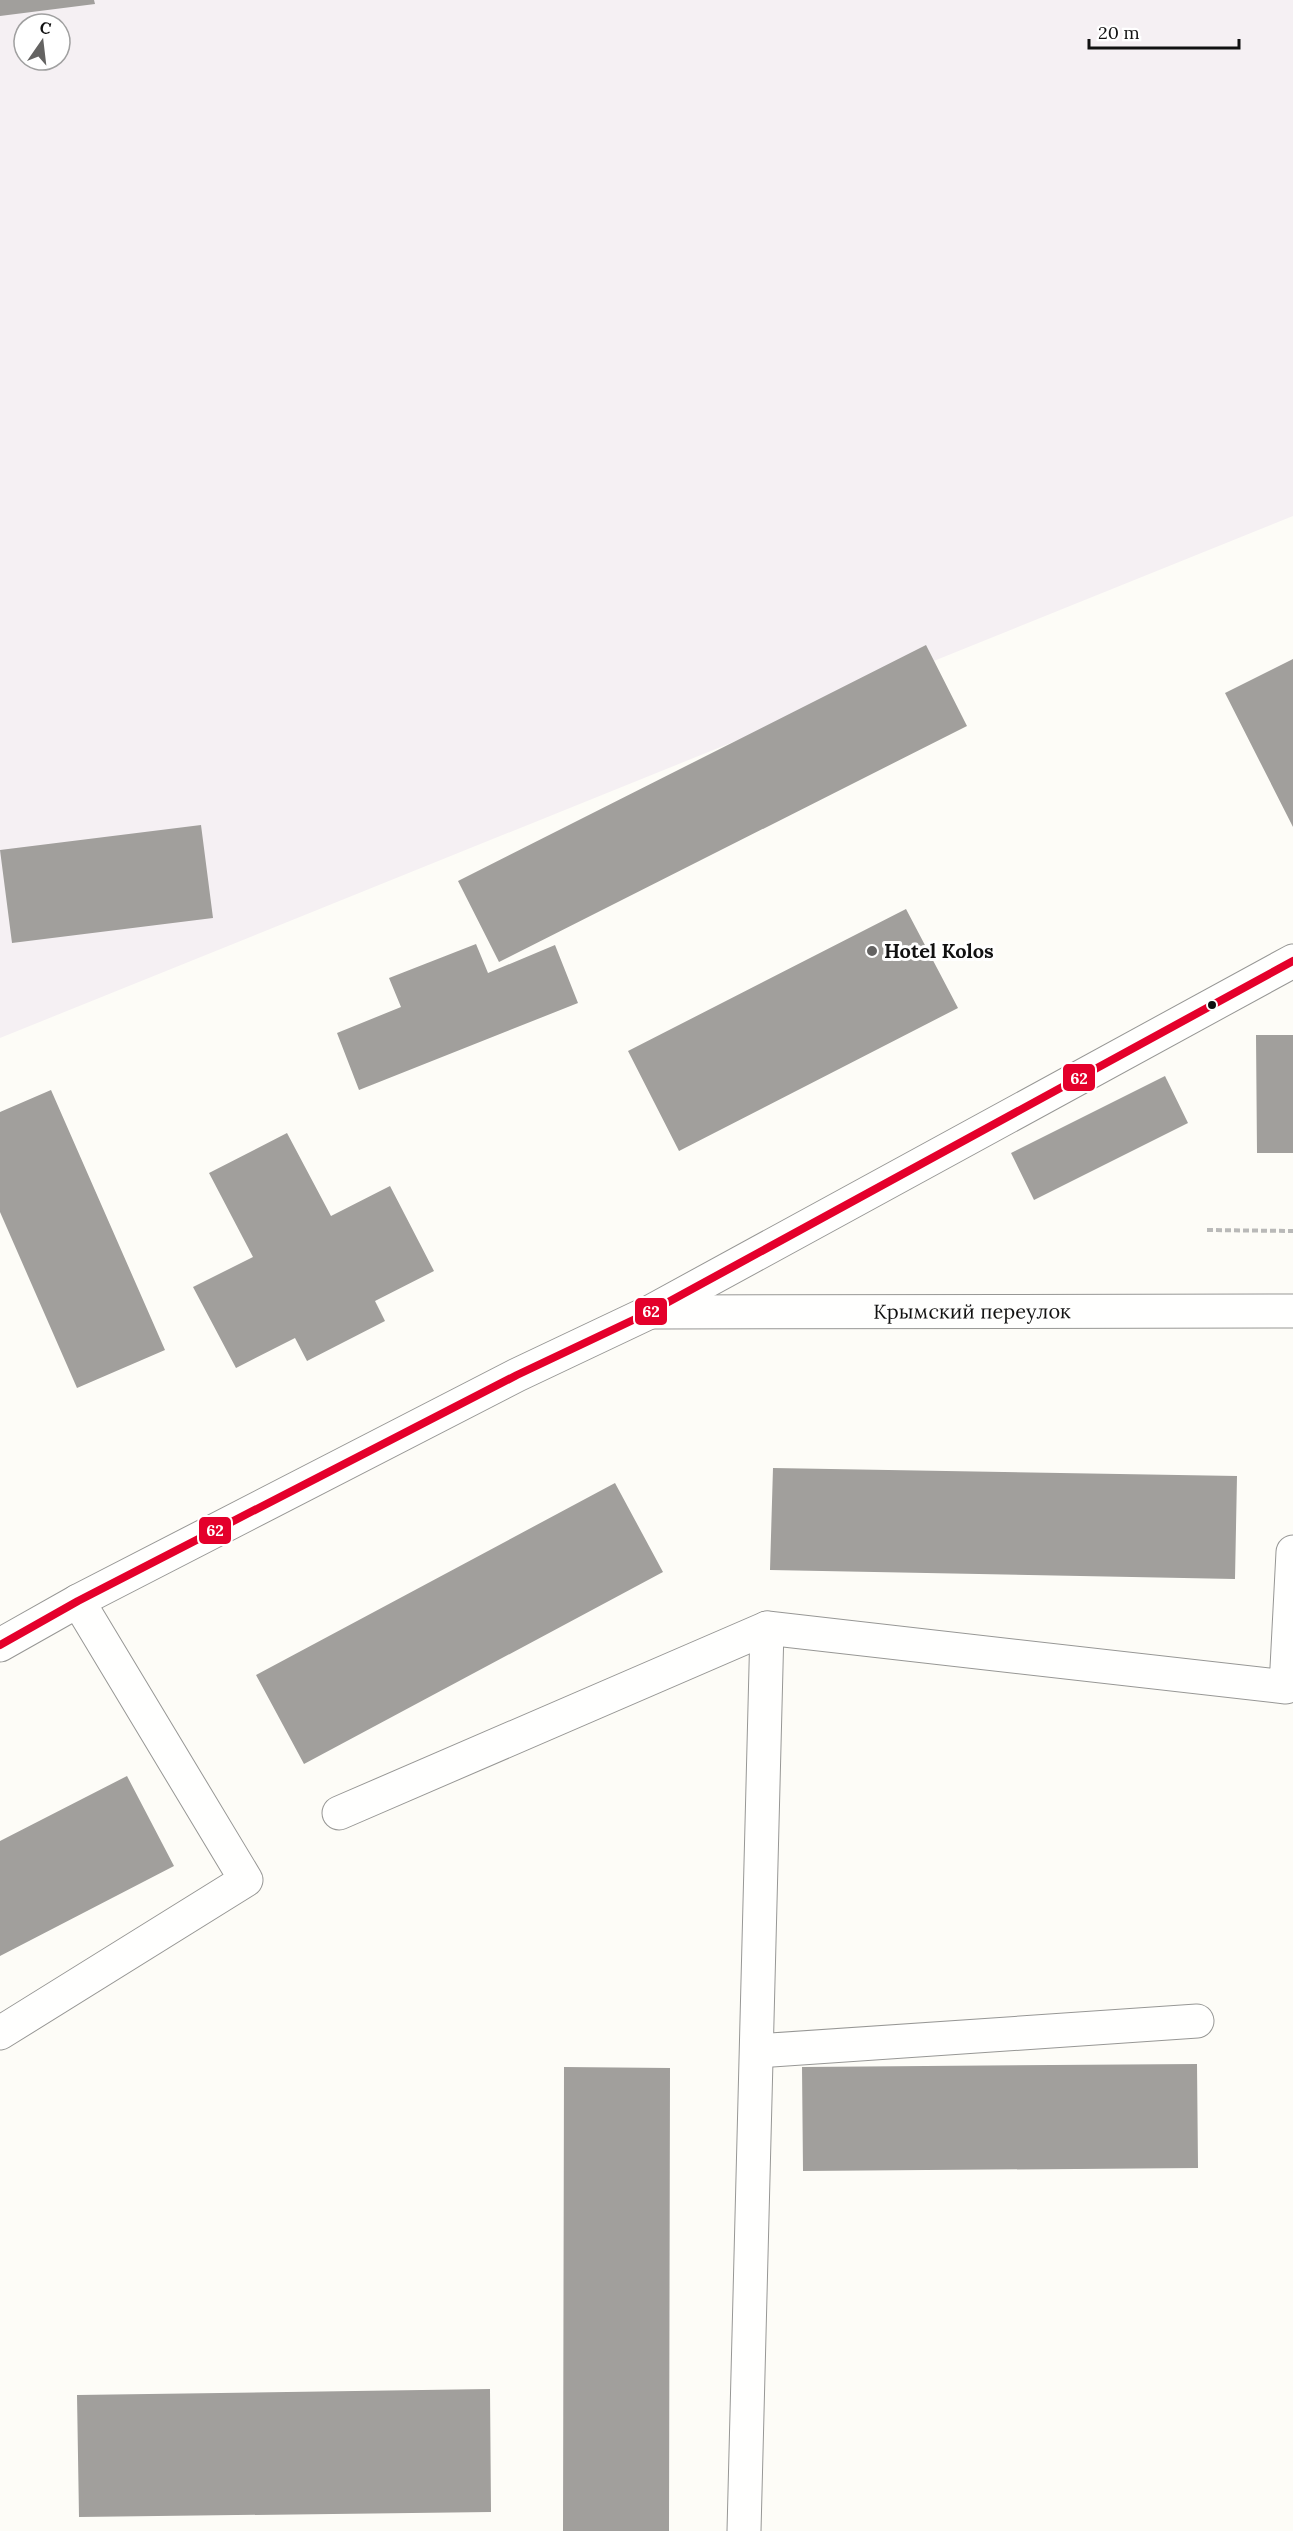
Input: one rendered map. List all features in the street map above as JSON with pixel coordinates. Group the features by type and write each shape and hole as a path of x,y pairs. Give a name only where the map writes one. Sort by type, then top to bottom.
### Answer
{"street":[{"path":"0,1645 78,1601 517,1375 650,1312 1293,961"},
{"name":"Крымский переулок","path":"650,1312 1293,1311"},
{"path":"339,1813 767,1628 1286,1687 1293,1552"},
{"path":"0,2033 246,1880 78,1601"},
{"path":"744,2531 767,1628"},
{"path":"757,2051 1197,2021"}],"path":[{"path":"1207,1230 1293,1231"}],"shaded area":[{"path":"0,0 1293,0 1293,516 0,1038"}],"building":[{"path":"0,0 94,0 95,4 32,12 12,12 12,14 0,16"},
{"path":"926,645 967,726 499,962 458,881"},
{"path":"1293,659 1293,827 1225,693"},
{"path":"201,825 213,918 12,943 0,850"},
{"path":"906,909 958,1008 679,1151 628,1051"},
{"path":"476,944 488,973 555,945 578,1003 359,1090 337,1033 401,1007 389,978"},
{"path":"1256,1035 1293,1035 1293,1153 1257,1153"},
{"path":"1165,1076 1188,1123 1034,1200 1011,1153"},
{"path":"51,1090 165,1350 77,1388 0,1212 0,1112"},
{"path":"287,1133 331,1216 390,1186 434,1271 375,1301 385,1321 307,1361 295,1338 236,1368 193,1287 253,1257 209,1173"},
{"path":"773,1468 1237,1476 1235,1579 770,1570"},
{"path":"615,1483 663,1572 304,1764 256,1675"},
{"path":"127,1776 174,1866 0,1956 0,1841"},
{"path":"1197,2064 1198,2168 803,2171 802,2067"},
{"path":"564,2067 670,2068 669,2531 563,2531"},
{"path":"490,2389 491,2512 79,2517 77,2395"}],"transit line":[{"name":"62","path":"0,1645 78,1601 517,1375 650,1312 1293,961"}],"place":[{"name":"Hotel Kolos","path":"872,951"}]}
